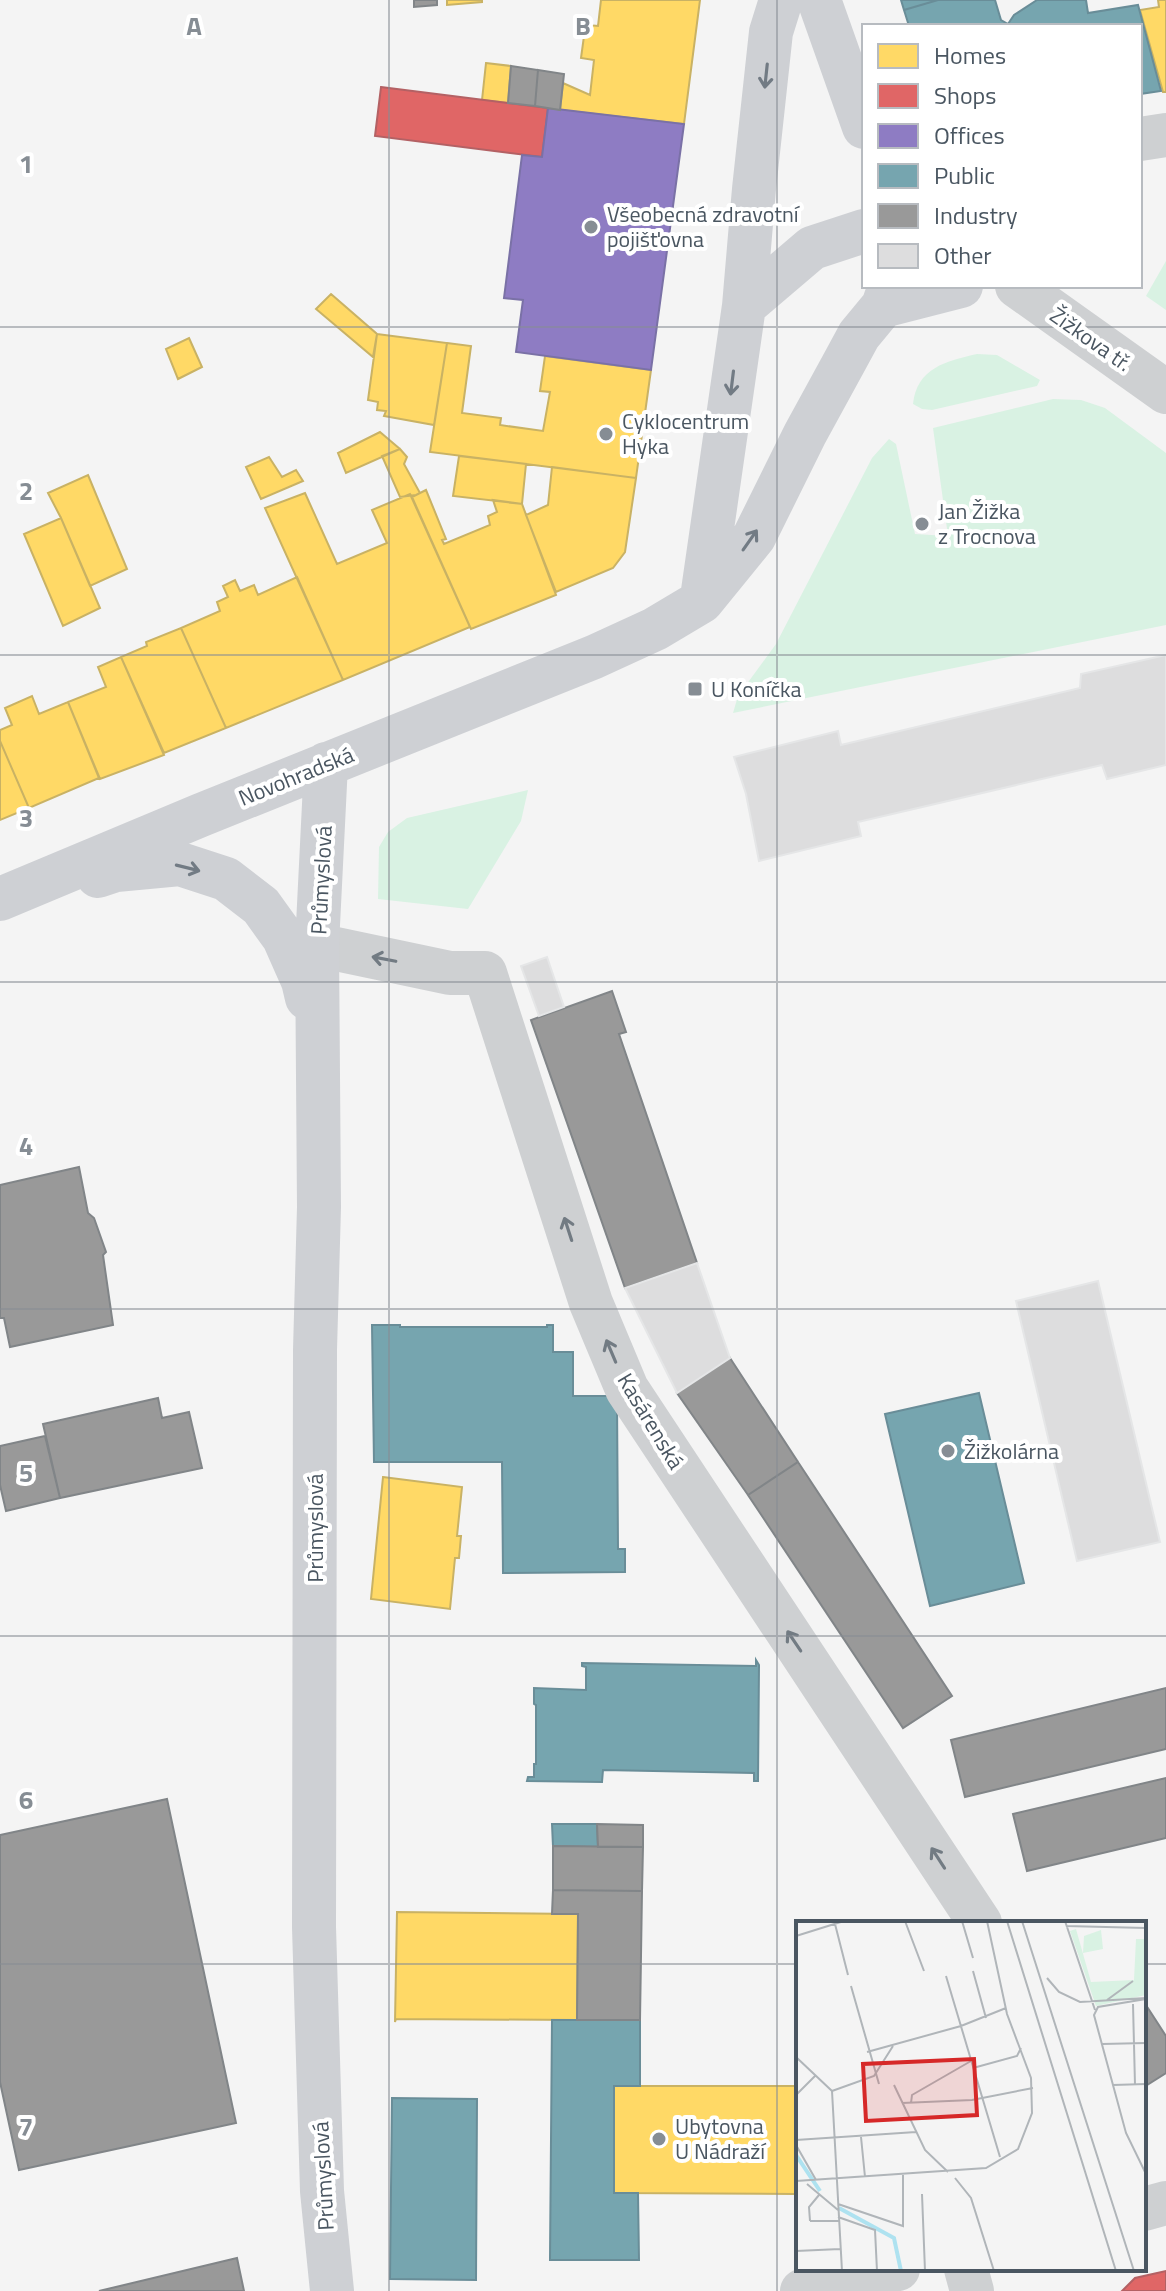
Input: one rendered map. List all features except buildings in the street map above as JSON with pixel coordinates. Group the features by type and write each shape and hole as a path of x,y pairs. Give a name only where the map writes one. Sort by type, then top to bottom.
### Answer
{"street":[{"path":"702,601 744,306 771,32 781,0"},
{"path":"819,0 862,121"},
{"path":"1142,139 1166,135"},
{"path":"744,306 812,248 862,232"},
{"path":"702,601 754,537 859,335 886,296 946,288"},
{"name":"Žižkova tř.","path":"1020,288 1166,392"},
{"name":"Novohradská","path":"1,898 594,657 655,629 702,601"},
{"name":"Průmyslová","path":"326,764 317,945 319,1207 315,1350 314,1927 322,2191 332,2291"},
{"path":"1,898 46,892 116,870 180,864 226,879 261,906 284,938 303,981 319,1046"},
{"name":"Kasárenská","path":"317,945 450,973 485,973 591,1303 627,1389 979,1921"},
{"path":"1146,2208 1166,2203"},
{"path":"802,2291 889,2271"},
{"path":"967,2271 972,2291"}],"green space":[{"path":"1166,261 1166,310 1146,296"},
{"path":"977,354 997,355 1040,380 1037,386 932,410 913,404 920,382 927,374 944,363"},
{"path":"1053,399 1081,400 1105,408 1166,453 1166,625 733,713 738,696 776,644 872,458 889,439 896,444 915,534 948,536 933,428"},
{"path":"528,790 521,821 468,909 378,899 379,847 388,832 407,818"}],"place":[{"name":"Všeobecná zdravotní pojišťovna","path":"591,227"},
{"name":"Cyklocentrum Hyka","path":"606,434"},
{"name":"Jan Žižka z Trocnova","path":"922,524"},
{"name":"U Koníčka","path":"695,689"},
{"name":"Žižkolárna","path":"948,1451"},
{"name":"Ubytovna U Nádraží","path":"659,2139"}]}
